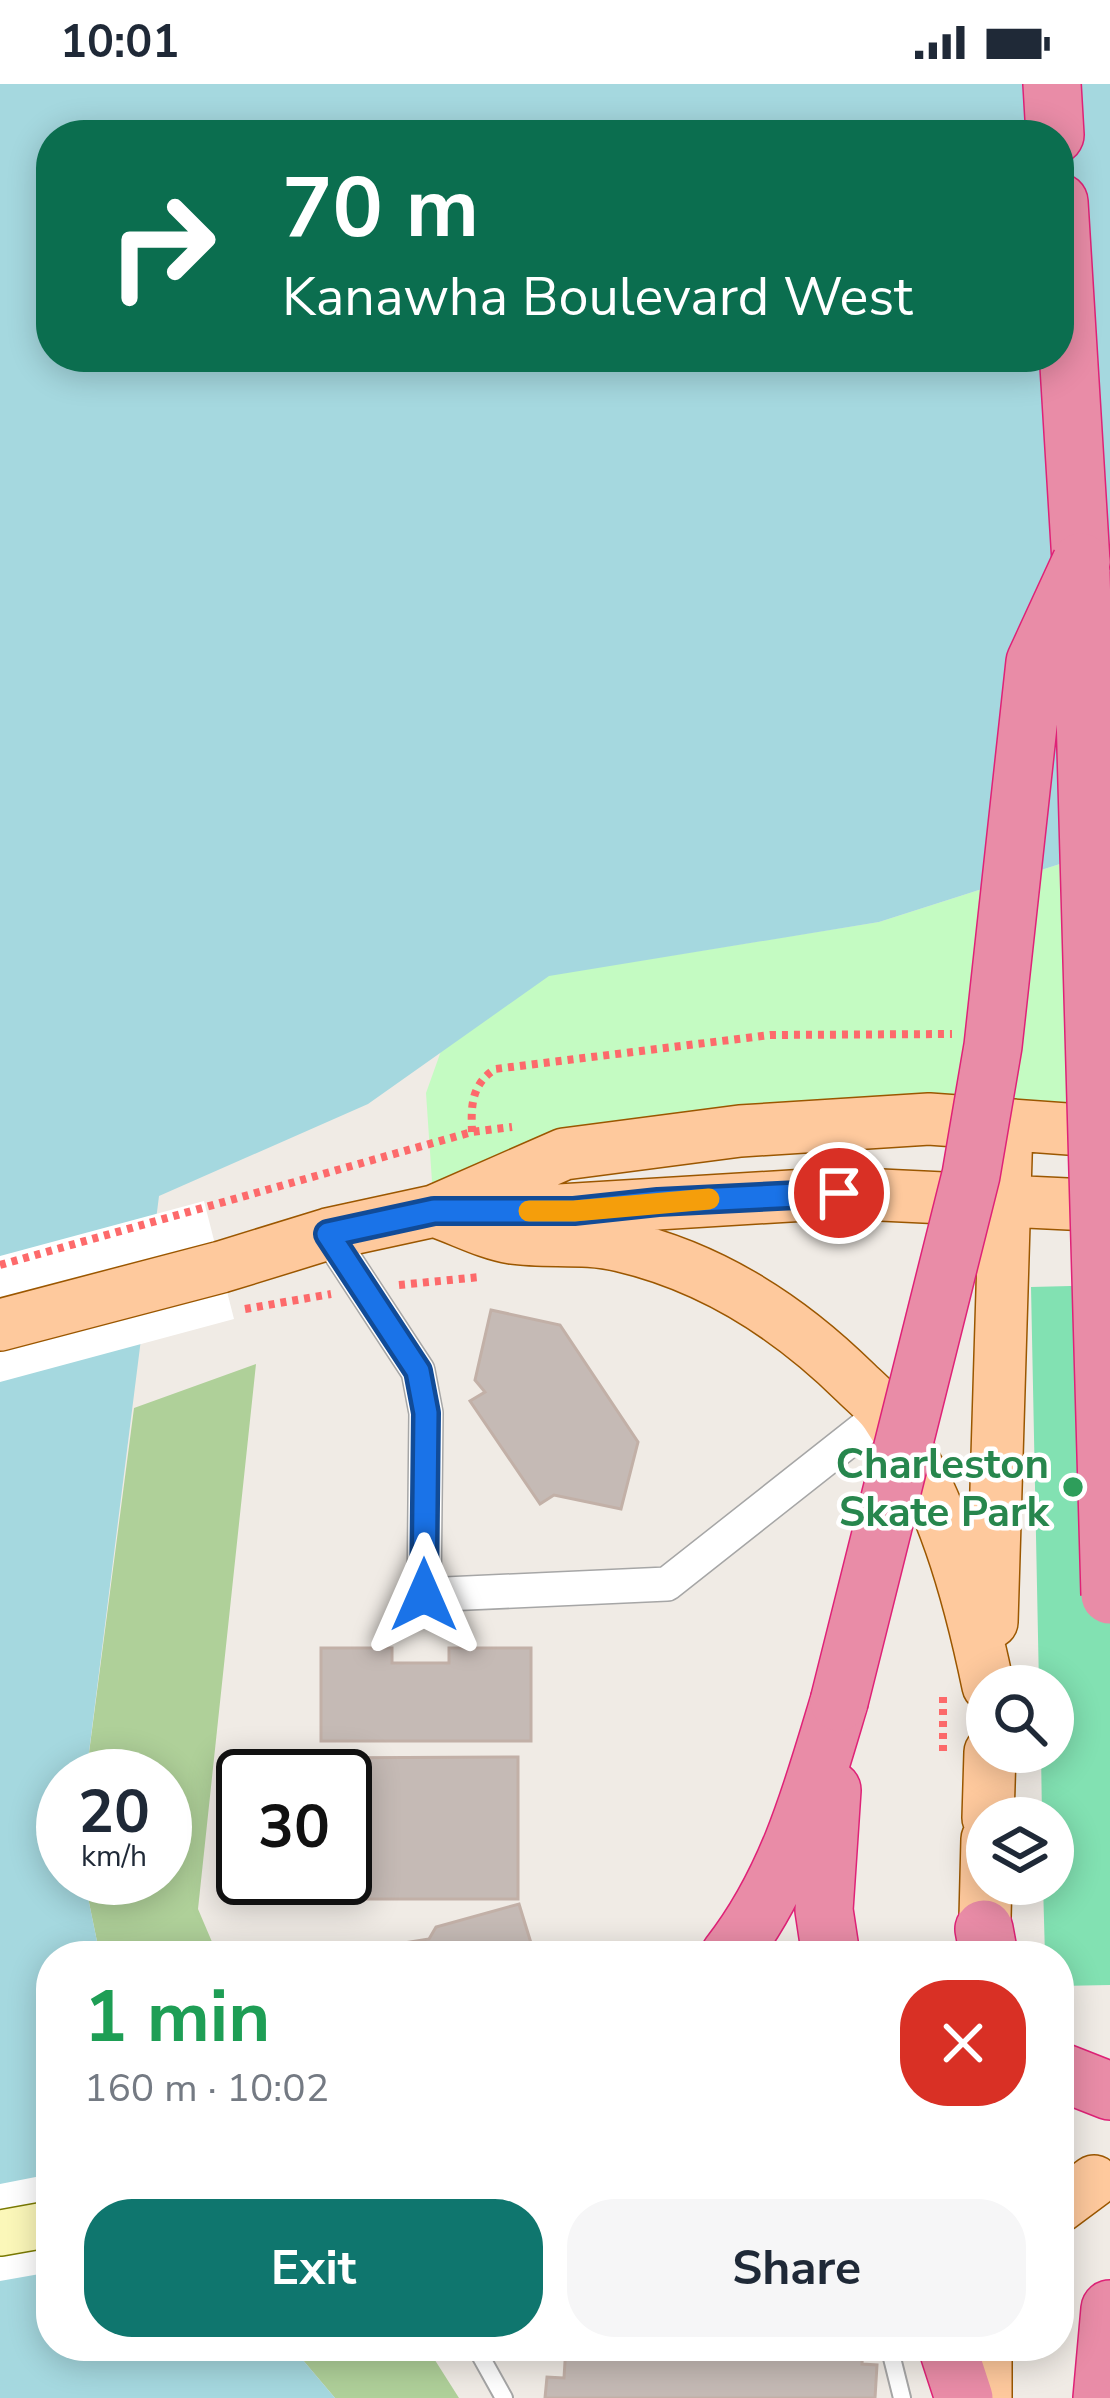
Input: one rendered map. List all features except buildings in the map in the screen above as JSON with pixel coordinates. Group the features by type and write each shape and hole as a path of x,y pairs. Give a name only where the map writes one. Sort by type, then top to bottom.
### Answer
{"highway":[{"path":"1052,84 1054,120"},
{"path":"1069,372 1081,562 1110,1595"},
{"path":"739,1941 768,1900 804,1816 838,1702 970,1175 993,1046 1035,662 1081,562"},
{"path":"829,1941 824,1910 838,1702"},
{"path":"1074,2077 1110,2091"},
{"path":"1102,2398 1110,2309"},
{"path":"952,2361 964,2398"}],"main road":[{"path":"0,1325 226,1289 328,1234 434,1211 564,1154 740,1131 929,1119 1110,1132"},
{"path":"974,1665 1007,1124"},
{"path":"434,1211 574,1211 839,1193 1110,1206"},
{"path":"434,1211 510,1238 584,1239 622,1246 712,1277 759,1303 829,1356 885,1412 944,1521 968,1591 972,1665"},
{"path":"986,1905 986,1941"},
{"path":"0,2234 36,2227"},
{"path":"986,2361 986,2398"}],"street":[{"path":"328,1234 418,1371 426,1413 424,1595 667,1584 885,1412"}],"lane":[{"path":"483,2361 504,2398"},
{"path":"893,2361 902,2398"}],"path":[{"path":"472,1132 471,1104 481,1078 495,1069 770,1035 973,1035"},
{"path":"0,1265 206,1209"},
{"path":"226,1289 365,1288 490,1276"},
{"path":"943,1775 966,1705"}],"green space":[{"path":"1110,848 1110,1132 740,1131 434,1211 426,1093 441,1051 549,975 879,922"},
{"name":"Charleston Skate Park","path":"1110,1285 1110,1985 1074,1986 1074,1941 1045,1941 1044,1905 1074,1905 1074,1797 1042,1797 1041,1773 1074,1773 1074,1665 1039,1665 1031,1287"},
{"path":"256,1364 198,1909 212,1941 97,1941 90,1905 192,1905 192,1749 90,1749 134,1408"},
{"path":"304,2361 436,2361 459,2398 335,2398"}],"water":[{"path":"0,84 1110,84 1110,848 879,922 549,976 368,1104 159,1196 89,1749 36,1749 36,1905 90,1905 97,1941 36,1941 36,2361 304,2361 335,2398 0,2398"}],"pier":[{"path":"204,1201 234,1319 0,1382 0,1256"},
{"path":"36,2177 36,2275 0,2281 0,2184"}],"slow traffic":[{"path":"529,1211 709,1199"}],"place":[{"name":"Charleston Skate Park","path":"1073,1487"}],"route":[{"path":"424,1595 426,1413 418,1371 328,1234 434,1211 574,1211 839,1193"}]}
